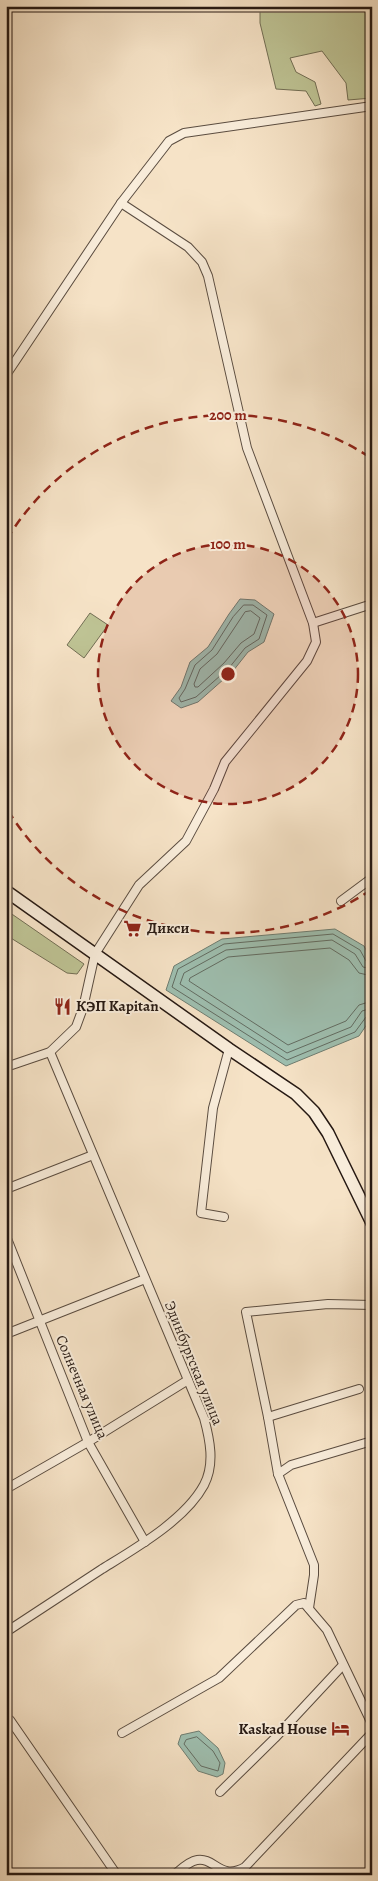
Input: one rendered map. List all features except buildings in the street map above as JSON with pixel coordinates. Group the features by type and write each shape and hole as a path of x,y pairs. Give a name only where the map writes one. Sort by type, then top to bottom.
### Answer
{"street":[{"path":"6,375 121,203 169,141 184,133 372,106"},
{"path":"6,1067 50,1052 76,1027 83,1008 95,954 139,884 186,841 214,789 225,762 308,661 316,642 313,623 247,448 208,276 202,262 188,247 121,203"},
{"path":"313,623 372,604"},
{"path":"341,900 372,878"},
{"path":"6,891 229,1049 296,1094 314,1112 328,1133 372,1223"},
{"path":"224,1217 201,1213 213,1108 229,1049"},
{"name":"Эдинбургская улица","path":"6,1632 145,1542 190,1506 205,1483 211,1459 210,1440 204,1418 50,1052"},
{"path":"6,1189 93,1155"},
{"name":"Солнечная улица","path":"6,1236 88,1442 145,1542"},
{"path":"6,1334 145,1279"},
{"path":"309,1608 314,1565 278,1474 246,1312 328,1304 372,1305"},
{"path":"6,1489 88,1442 188,1380"},
{"path":"268,1417 359,1389"},
{"path":"278,1474 291,1465 372,1441"},
{"path":"122,1733 219,1678 296,1605 304,1602 327,1630 372,1724"},
{"path":"220,1792 275,1738 343,1665"},
{"path":"6,1723 10,1720 117,1875"},
{"path":"174,1875 194,1861 200,1860 230,1872 238,1872 245,1867 372,1733"}],"green space":[{"path":"256,6 372,6 372,98 348,100 346,83 322,51 290,58 296,72 315,82 321,104 315,106 306,91 276,89 260,23 260,8"},
{"path":"90,613 108,625 84,658 67,645"},
{"path":"6,910 84,964 77,974 67,973 6,935"}],"water":[{"path":"240,599 255,600 274,614 264,642 248,652 233,671 198,702 181,708 171,701 181,687 190,662 208,647"},
{"path":"335,929 364,946 372,961 372,1017 359,1036 286,1066 166,990 174,966 222,939"},
{"path":"199,1731 218,1748 225,1763 223,1774 217,1777 198,1771 178,1744 181,1735"}],"place":[{"name":"Дикси","path":"133,928"},
{"name":"КЭП Kapitan","path":"62,1006"},
{"name":"Kaskad House","path":"341,1729"}]}
